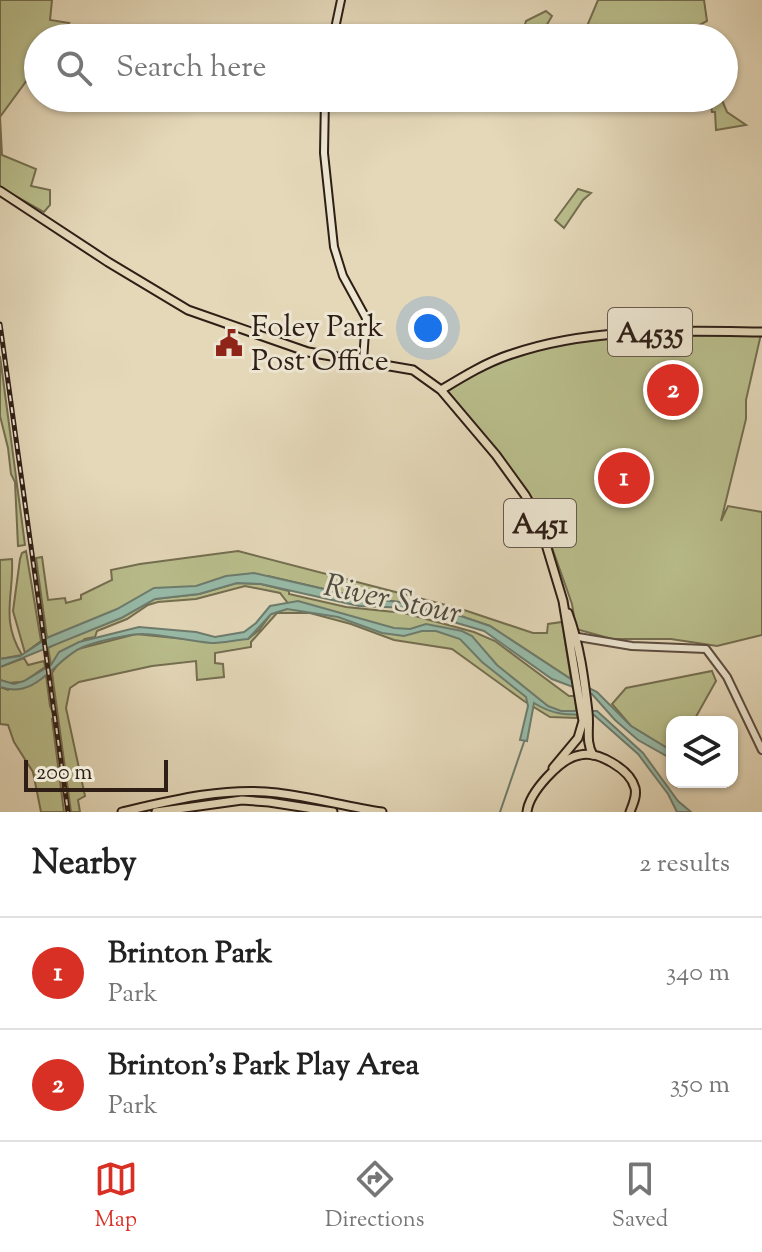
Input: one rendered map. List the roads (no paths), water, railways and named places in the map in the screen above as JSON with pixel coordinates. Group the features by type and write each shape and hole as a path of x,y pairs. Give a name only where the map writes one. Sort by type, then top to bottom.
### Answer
{"main road":[{"path":"336,24 341,0"},
{"path":"325,112 324,153 334,247 343,276 366,318 363,361"},
{"name":"A451","path":"0,191 188,310 286,346 413,370 441,390 496,455 538,518 572,636 587,742 593,755"},
{"name":"A4535","path":"441,390 496,360 550,344 627,333 762,332"},
{"path":"572,636 632,646 706,649 727,677 762,750"},
{"name":"A451","path":"572,636 579,648 584,680 581,695 588,710 586,724"},
{"path":"579,648 599,641"},
{"path":"518,812 586,724"},
{"path":"548,777 571,757 593,755 623,770 632,781 635,795 630,812"},
{"path":"122,812 184,798 241,792 276,793 382,812"},
{"path":"527,812 532,797"},
{"path":"156,812 242,800 333,812"}],"waterway":[{"path":"500,812 524,742"}],"railway":[{"path":"0,324 68,812"}],"place":[{"name":"Foley Park Post Office","path":"229,343"},
{"name":"Brinton's Park Play Area","path":"673,390"},
{"name":"Brinton Park","path":"624,478"}],"water label":[{"name":"River Stour","path":"393,598"}]}
